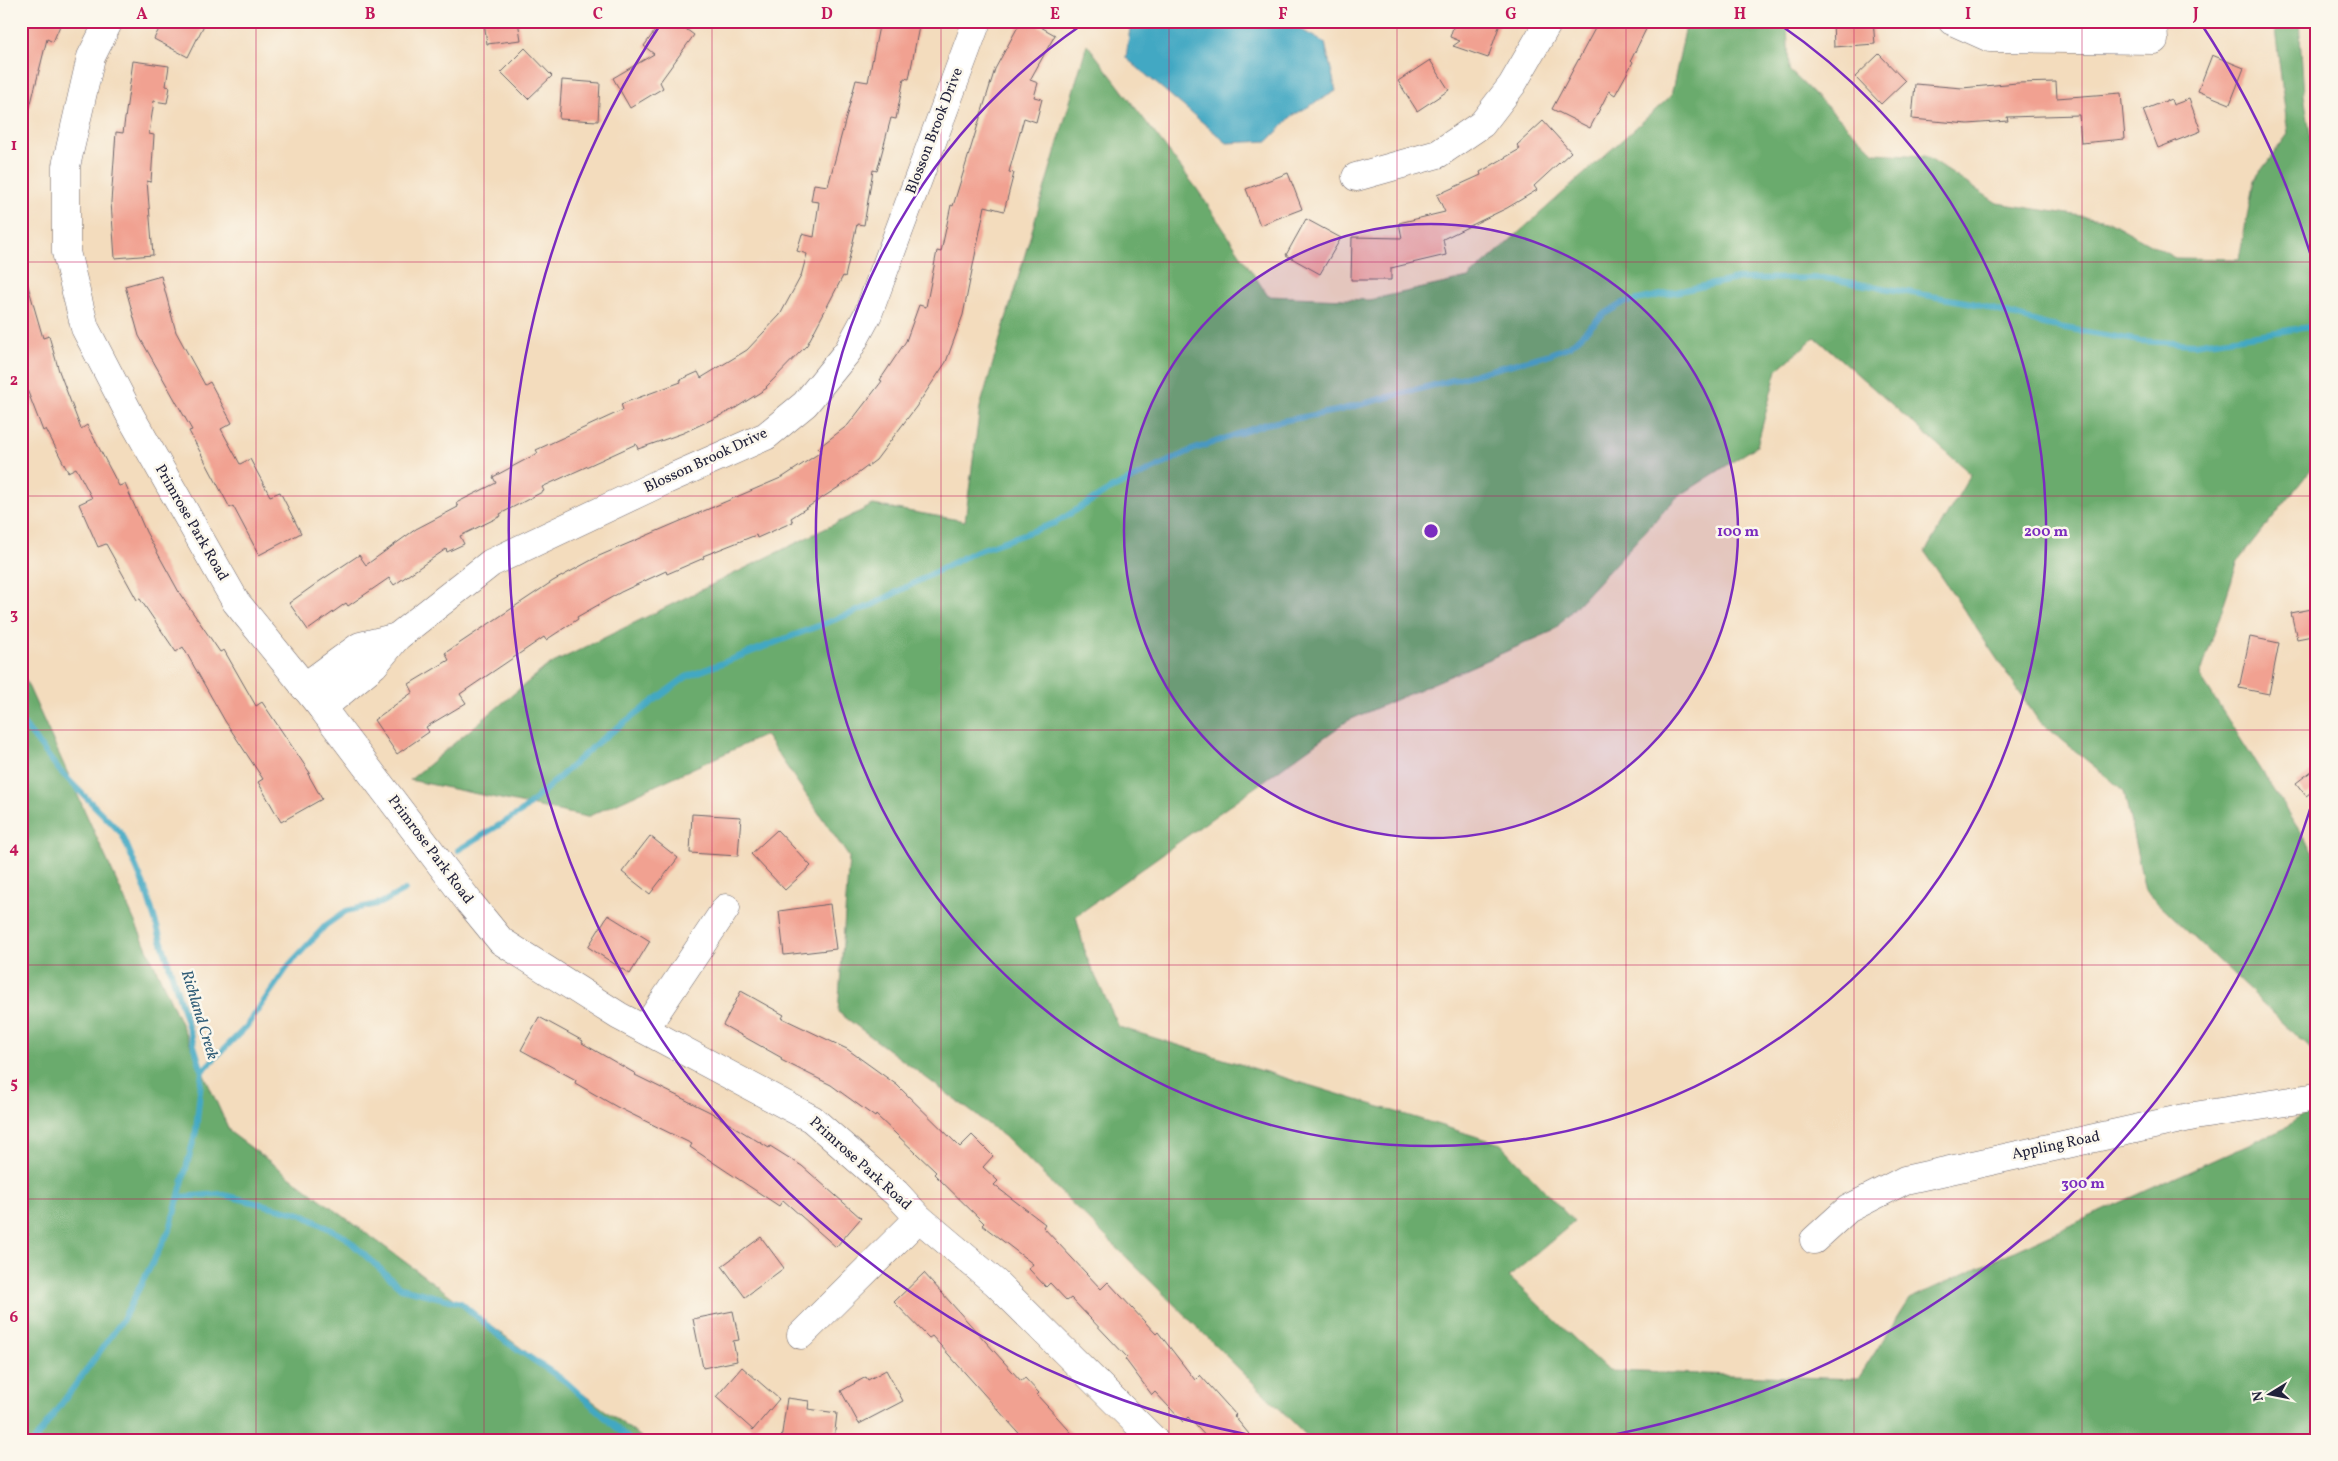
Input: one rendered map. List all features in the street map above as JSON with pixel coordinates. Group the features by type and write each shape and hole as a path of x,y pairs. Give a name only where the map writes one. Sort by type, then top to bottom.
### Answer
{"street":[{"name":"Primrose Park Road","path":"109,21 91,57 66,166 66,252 85,328 131,417 236,602 322,708 470,903 501,940 619,1016 812,1119 896,1193 919,1218 996,1283 1154,1440"},
{"name":"Blosson Brook Drive","path":"322,708 374,665 397,637 491,563 664,481 766,436 805,404 848,351 868,314 977,21"},
{"path":"1356,177 1438,154 1482,124 1512,85 1549,21"},
{"path":"1952,21 1990,38 2154,40 2153,21"},
{"name":"Blosson Brook Drive","path":"304,687 360,646 397,637"},
{"path":"645,1029 726,908"},
{"name":"Appling Road","path":"1814,1240 1848,1210 1904,1180 2194,1116 2317,1097"},
{"path":"801,1334 919,1218"}],"green space":[{"path":"1687,21 1787,21 1789,70 1875,153 1925,156 1997,203 2107,220 2175,258 2239,259 2254,180 2288,134 2274,21 2299,21 2304,94 2317,179 2317,462 2238,561 2200,676 2317,858 2317,1055 2145,891 2124,791 2038,720 1925,552 1971,474 1815,337 1777,370 1757,446 1676,498 1553,631 1347,721 1076,916 1086,956 1119,1027 1501,1144 1574,1222 1509,1277 1609,1371 1858,1379 1909,1299 2288,1126 2317,1102 2317,1440 1311,1440 1004,1136 838,1012 849,857 765,735 587,817 410,780 547,666 873,505 965,521 980,407 1087,44 1197,189 1268,296 1369,300 1468,278 1671,96"},
{"path":"21,670 230,1132 645,1440 21,1440"}],"water":[{"path":"1146,21 1286,21 1325,43 1336,91 1292,116 1268,141 1227,143 1126,58 1130,28"}],"building":[{"path":"21,21 62,21 53,42 47,39 27,119 21,118"},
{"path":"163,21 206,21 188,57 154,39"},
{"path":"484,21 518,21 521,40 487,44"},
{"path":"662,21 675,21 694,35 660,82 663,88 630,108 613,78 654,54 644,46"},
{"path":"880,21 920,21 909,79 904,78 896,119 891,118 877,171 873,170 864,225 857,224 845,277 843,276 807,345 767,388 734,409 683,433 638,449 636,444 542,487 544,491 500,514 501,516 460,536 464,544 447,552 446,549 394,585 389,578 348,606 346,603 308,630 289,603 320,581 359,555 366,565 416,529 458,507 456,503 496,483 493,477 538,453 536,450 623,410 621,404 681,382 680,380 698,372 701,378 747,350 780,315 801,276 807,254 797,251 802,234 814,237 819,202 811,201 814,184 828,186 856,80 868,82"},
{"path":"1021,21 1030,21 1055,35 1030,80 1038,83 1034,97 1042,99 1036,122 1024,118 1009,172 1014,173 1004,211 985,206 963,315 946,362 916,407 876,460 845,483 791,518 793,522 757,538 756,535 703,556 704,558 667,574 666,571 621,592 577,617 578,619 546,640 544,637 460,694 466,703 426,727 429,732 397,754 374,720 413,692 409,684 449,660 445,653 553,581 599,556 783,477 821,452 818,448 848,425 882,381 880,380 906,341 919,305 926,307 937,251 941,252 951,205 953,206 995,69"},
{"path":"1455,21 1501,21 1488,58 1453,46 1460,41 1450,37"},
{"path":"1599,21 1650,21 1631,60 1633,62 1615,95 1609,91 1590,128 1552,109"},
{"path":"1833,21 1873,21 1875,44 1834,47"},
{"path":"525,48 552,76 528,99 501,72"},
{"path":"1879,54 1905,81 1881,104 1855,77"},
{"path":"2212,55 2244,68 2230,104 2198,91"},
{"path":"1430,60 1449,90 1417,111 1398,81"},
{"path":"133,61 169,66 166,86 170,87 167,103 154,101 149,134 154,135 151,182 147,181 153,255 115,258 111,202 116,132 123,133"},
{"path":"562,80 600,83 598,121 559,119"},
{"path":"2056,82 2057,98 2121,93 2125,139 2081,143 2079,115 2007,117 2008,121 1968,124 1912,119 1915,84 1962,88"},
{"path":"2171,99 2173,105 2189,99 2201,131 2158,148 2143,110"},
{"path":"1543,121 1571,152 1534,186 1537,190 1507,208 1443,239 1446,255 1391,268 1391,280 1351,280 1352,237 1402,238 1399,223 1445,212 1437,195 1481,175 1480,172 1520,149 1517,145"},
{"path":"1288,173 1302,209 1260,225 1246,189"},
{"path":"1306,219 1341,238 1320,274 1286,255"},
{"path":"161,276 176,332 205,385 210,382 232,423 221,429 240,464 250,459 270,496 280,492 301,533 259,555 233,506 230,508 189,431 192,430 139,336 125,286"},
{"path":"26,279 43,338 49,336 59,371 81,429 87,425 119,486 125,484 146,532 180,594 220,652 224,650 256,706 262,702 310,773 308,774 322,799 281,822 258,782 263,779 225,721 183,647 176,652 140,599 137,600 106,544 98,547 79,504 92,498 76,468 68,472 46,429 43,431 21,374 21,280"},
{"path":"2317,608 2317,635 2297,639 2291,613"},
{"path":"2250,637 2279,643 2269,694 2239,688"},
{"path":"2317,767 2317,788 2306,796 2296,783"},
{"path":"692,814 741,817 738,856 690,853"},
{"path":"777,830 811,866 785,890 751,854"},
{"path":"650,836 678,858 650,894 622,872"},
{"path":"830,904 836,949 784,955 779,911"},
{"path":"608,915 650,941 630,974 588,947"},
{"path":"741,991 784,1015 782,1018 847,1049 897,1085 960,1147 972,1135 993,1156 983,1167 998,1181 994,1185 1045,1224 1043,1227 1101,1289 1108,1282 1156,1334 1158,1332 1195,1380 1200,1375 1236,1415 1234,1416 1254,1440 1209,1440 1188,1417 1183,1422 1155,1392 1152,1395 1125,1359 1127,1357 1071,1298 1067,1301 1050,1283 1046,1287 1029,1269 1033,1264 982,1225 984,1223 934,1174 936,1172 876,1115 875,1117 831,1085 781,1060 782,1058 723,1025"},
{"path":"539,1017 583,1041 582,1043 635,1075 710,1112 769,1148 770,1146 802,1166 861,1218 836,1247 783,1200 779,1206 690,1147 692,1144 617,1107 575,1083 576,1080 521,1050"},
{"path":"761,1237 784,1268 745,1297 722,1266"},
{"path":"924,1273 1021,1381 1025,1378 1039,1393 1037,1395 1078,1440 1025,1440 932,1336 929,1338 894,1302"},
{"path":"733,1311 739,1340 733,1341 737,1361 703,1368 693,1319"},
{"path":"742,1367 779,1399 753,1430 716,1397"},
{"path":"886,1370 903,1401 859,1424 841,1391 866,1377 868,1380"},
{"path":"787,1398 809,1401 808,1409 837,1413 834,1440 781,1440"}],"waterway":[{"path":"458,850 521,812 598,742 686,677 870,606 974,552 1055,523 1109,490 1192,450 1266,424 1336,411 1547,355 1570,346 1603,315 1623,303 1737,279 1824,278 1972,303 2047,325 2140,341 2194,344 2317,326"},
{"name":"Richland Creek","path":"21,721 59,770 122,834 145,888 202,1071 196,1131 170,1229 122,1321 35,1440"},
{"path":"202,1071 246,1027 289,965 326,925 346,911 381,903 405,890"},
{"path":"179,1197 220,1194 301,1214 345,1237 401,1288 461,1303 505,1341 565,1381 630,1440"}]}
